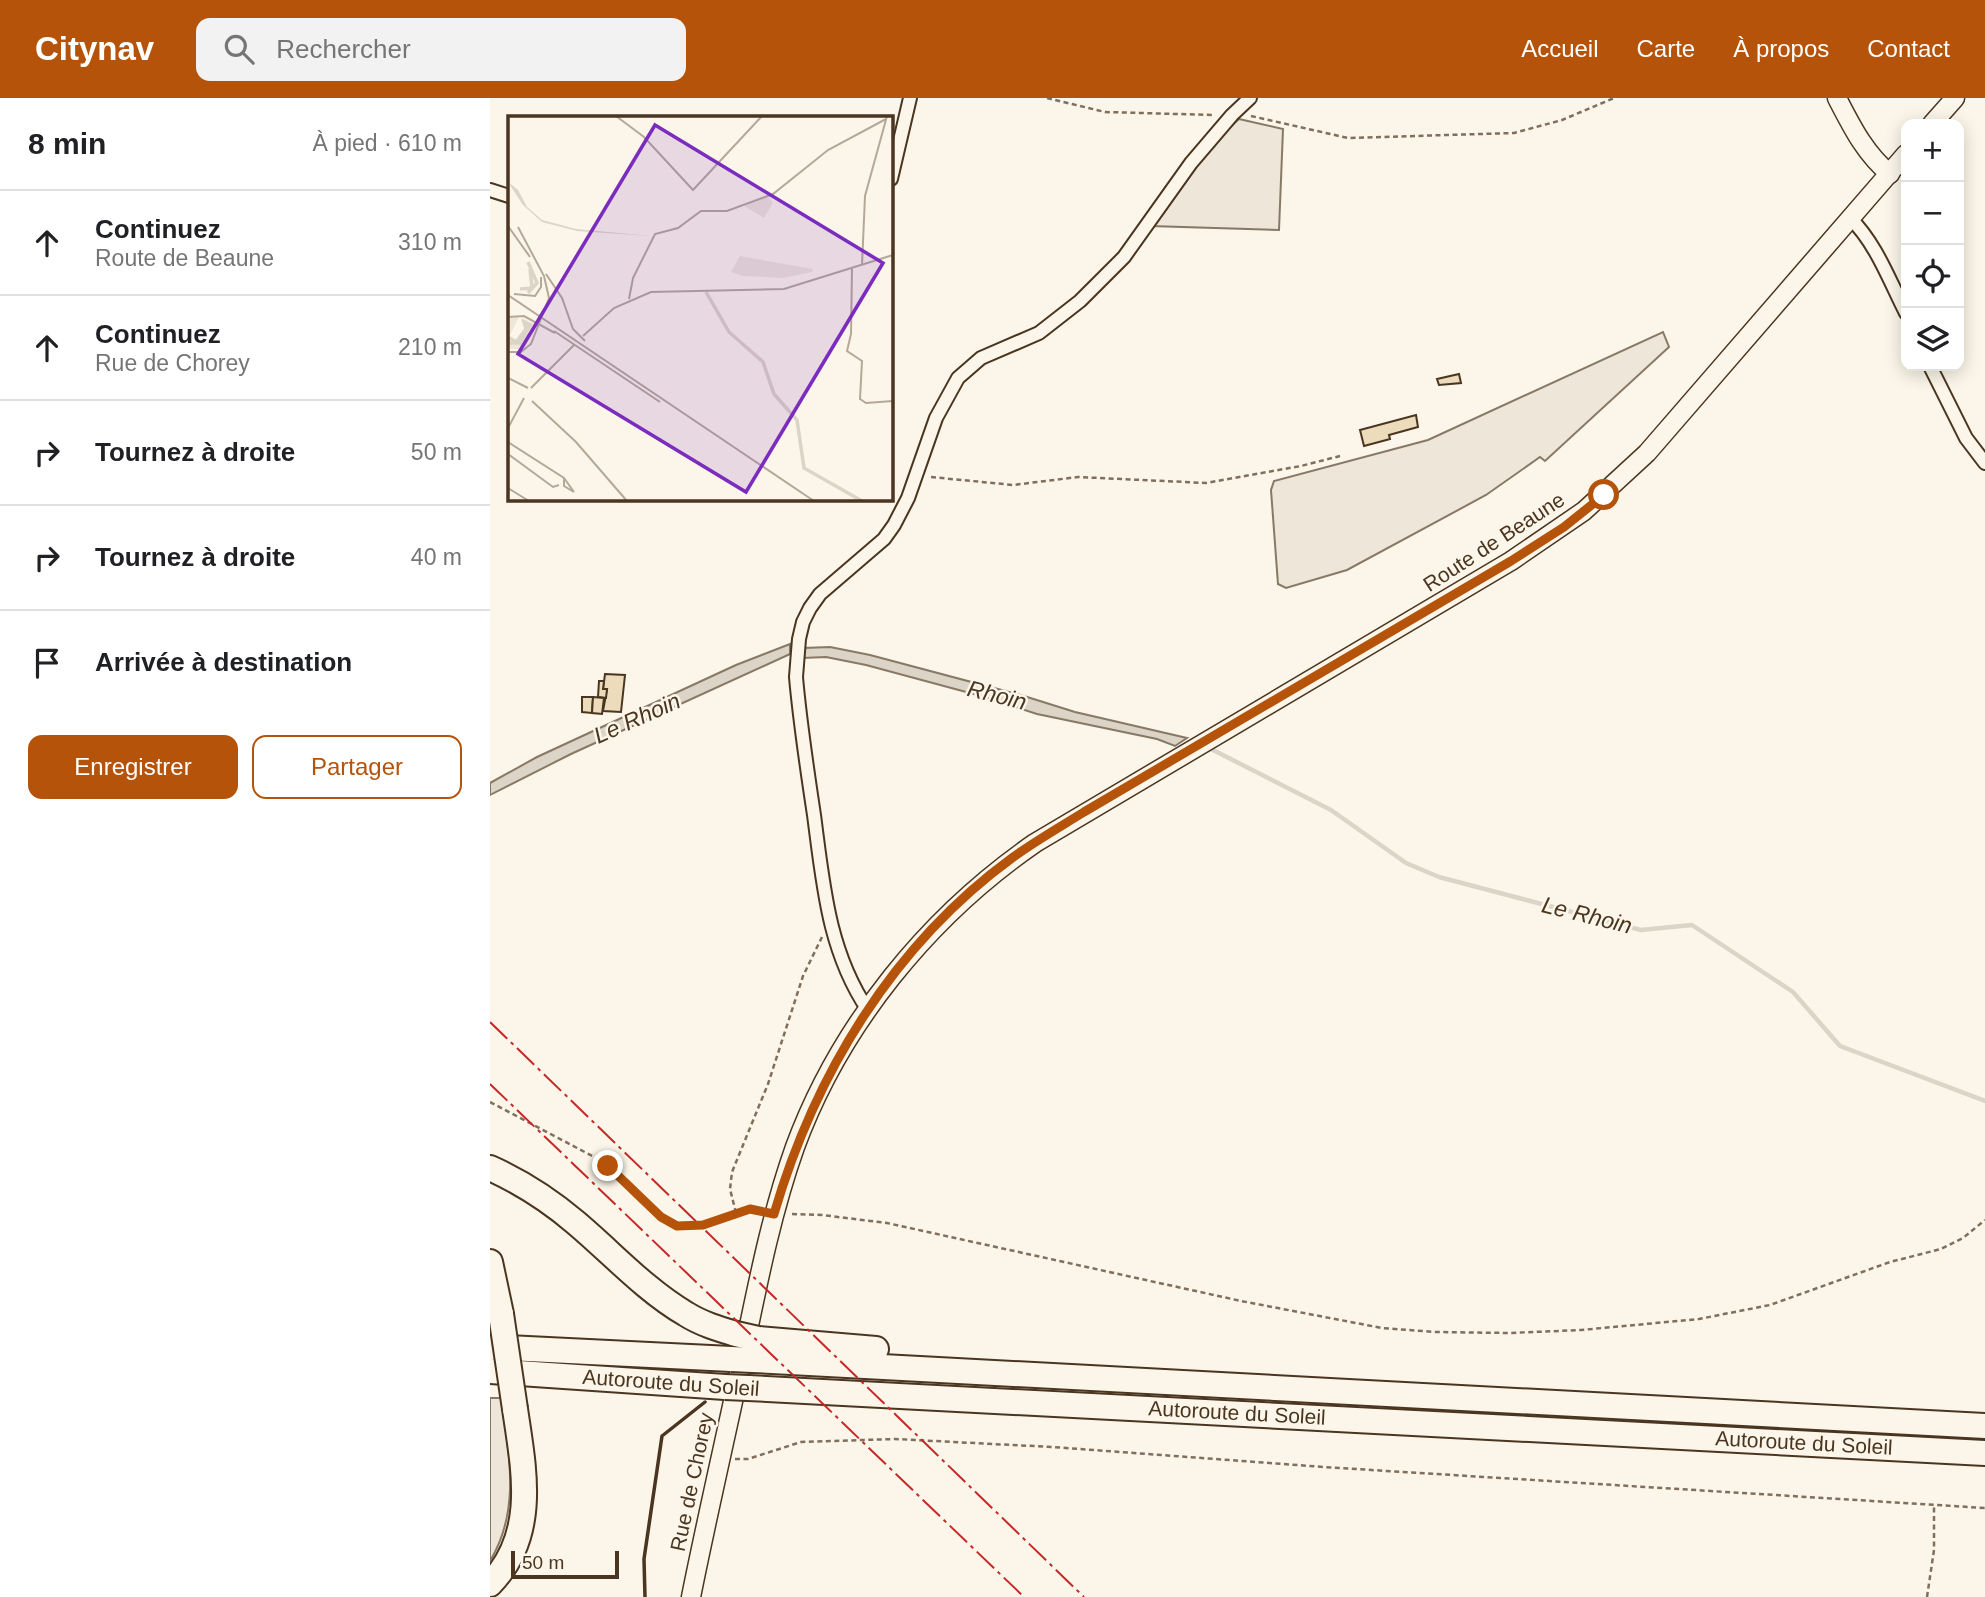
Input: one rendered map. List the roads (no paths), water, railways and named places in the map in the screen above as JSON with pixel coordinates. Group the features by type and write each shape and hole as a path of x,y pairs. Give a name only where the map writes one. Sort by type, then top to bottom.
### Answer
{"highway":[{"path":"490,1168 526,1186 561,1210 674,1307 744,1348"},
{"path":"490,1262 501,1314 524,1476 523,1519 514,1552 490,1584"},
{"name":"Autoroute du Soleil","path":"490,1348 744,1348 1109,1378 1985,1426"},
{"name":"Autoroute du Soleil","path":"490,1371 639,1382 1985,1453"},
{"path":"490,1387 639,1382"}],"street":[{"path":"892,175 910,98"},
{"path":"868,1010 855,989 831,929 824,896 796,677 803,622 820,594 878,544 894,525 916,476 936,418 958,378 981,358 1039,333 1080,301 1124,257 1191,163 1250,98"},
{"path":"1837,98 1862,142 1890,174"},
{"path":"1936,119 1955,98"},
{"name":"Route de Beaune","path":"1035,843 1398,629 1564,527 1604,495 1647,453 1901,161"},
{"path":"490,190 508,196"},
{"path":"1850,218 1861,230 1903,308"},
{"path":"1932,371 1966,438 1985,463"},
{"name":"Rue de Chorey","path":"691,1597 774,1214 796,1146 814,1103 831,1069 868,1010 911,954 951,912 1011,859 1035,843"}],"water":[{"path":"790,644 790,654 571,754 490,795 490,783 537,757 736,665"},
{"name":"Rhoin","path":"830,647 870,655 1075,712 1187,738 1175,746 1157,739 1037,714 866,665 826,657 803,658 803,648"}],"waterway":[{"name":"Le Rhoin","path":"1213,750 1331,810 1406,863 1439,877 1641,930 1692,925 1793,992 1840,1046 1985,1101"}]}
